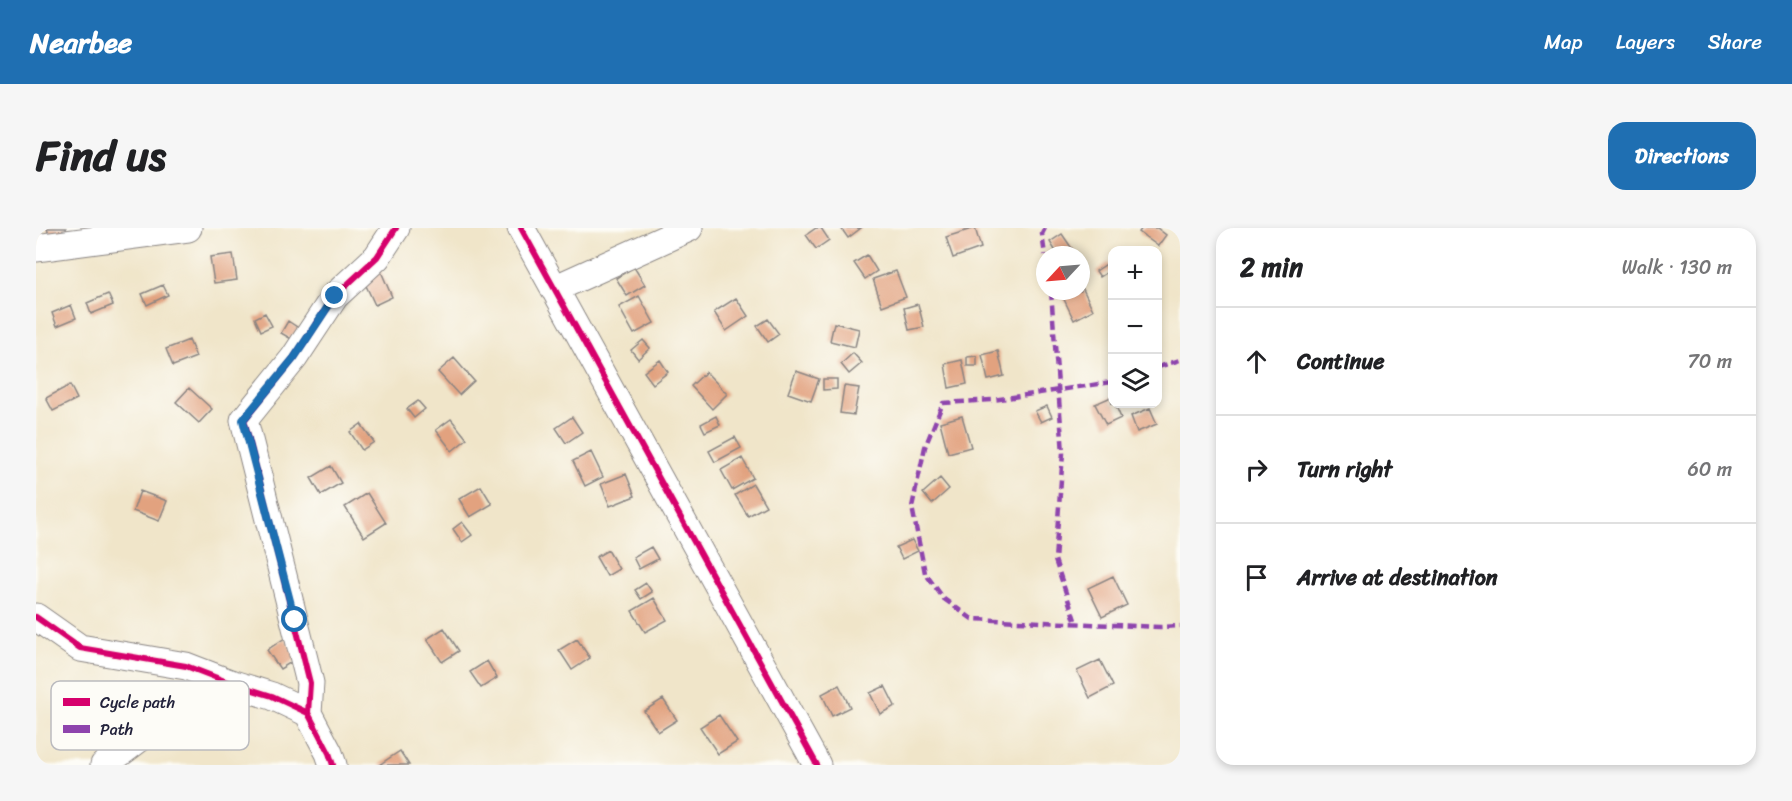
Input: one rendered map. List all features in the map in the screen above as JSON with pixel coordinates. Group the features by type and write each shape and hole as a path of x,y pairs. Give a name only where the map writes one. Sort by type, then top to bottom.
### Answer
{"street":[{"path":"36,248 188,228"},
{"path":"333,765 308,713 310,684 243,420 294,358 335,296 376,257 396,228"},
{"path":"521,228 817,765"},
{"path":"554,289 689,228"},
{"path":"36,617 80,648 186,666 225,681"},
{"path":"249,689 272,696 308,713"},
{"path":"104,765 124,750"}],"building":[{"path":"47,228 66,228 68,236 50,240"},
{"path":"816,228 821,228 829,240 816,249 806,235"},
{"path":"841,228 861,228 848,238"},
{"path":"975,228 981,248 953,258 946,237"},
{"path":"1142,228 1157,228 1166,235 1158,246 1139,232"},
{"path":"1062,234 1070,246 1052,246 1050,242"},
{"path":"233,254 237,280 214,283 210,257"},
{"path":"867,255 877,271 865,279 854,263"},
{"path":"1108,263 1108,272 1100,277 1096,271"},
{"path":"634,267 645,285 627,296 616,278"},
{"path":"380,269 392,297 375,305 362,277"},
{"path":"896,271 906,297 882,306 873,279"},
{"path":"163,285 168,295 147,305 142,294"},
{"path":"108,294 113,305 91,314 87,303"},
{"path":"639,296 654,323 634,334 619,307"},
{"path":"736,298 748,316 726,331 714,312"},
{"path":"1064,300 1088,300 1093,310 1074,320"},
{"path":"918,304 924,327 909,330 904,308"},
{"path":"71,305 76,318 57,326 52,313"},
{"path":"265,313 272,326 261,331 255,318"},
{"path":"768,319 779,334 768,342 757,326"},
{"path":"288,321 300,329 293,340 281,333"},
{"path":"834,323 859,329 855,347 830,341"},
{"path":"189,340 196,357 173,366 166,349"},
{"path":"643,340 650,348 638,359 631,350"},
{"path":"998,351 1004,376 988,380 982,355"},
{"path":"853,353 862,363 849,374 841,364"},
{"path":"977,356 977,366 967,366 967,357"},
{"path":"454,358 474,381 459,395 438,372"},
{"path":"660,360 668,372 653,384 644,372"},
{"path":"962,360 967,384 949,388 945,364"},
{"path":"796,371 819,379 811,401 788,393"},
{"path":"706,372 727,394 712,409 691,386"},
{"path":"823,379 837,379 837,389 823,390"},
{"path":"70,385 77,399 53,411 46,398"},
{"path":"844,386 859,388 854,415 840,413"},
{"path":"189,388 212,409 199,423 176,402"},
{"path":"1108,398 1108,408 1117,408 1121,418 1106,425 1095,404"},
{"path":"418,401 425,409 414,418 407,409"},
{"path":"1047,406 1052,417 1041,422 1035,411"},
{"path":"1150,408 1157,424 1137,432 1131,416"},
{"path":"716,416 720,425 705,432 701,424"},
{"path":"962,416 971,447 948,453 940,422"},
{"path":"572,417 582,432 566,443 556,428"},
{"path":"451,419 467,439 452,451 436,430"},
{"path":"361,424 374,442 362,450 350,432"},
{"path":"735,437 741,448 715,462 709,451"},
{"path":"591,452 603,477 585,486 573,461"},
{"path":"742,458 753,478 732,490 721,470"},
{"path":"331,466 341,483 321,495 311,478"},
{"path":"626,474 635,496 610,506 601,484"},
{"path":"940,478 949,489 932,504 923,493"},
{"path":"753,484 766,506 748,516 735,495"},
{"path":"481,486 492,504 470,517 459,499"},
{"path":"140,491 167,501 159,521 133,511"},
{"path":"367,493 386,523 364,537 345,507"},
{"path":"462,522 472,535 462,542 453,529"},
{"path":"912,540 918,551 902,559 896,547"},
{"path":"651,547 658,559 639,569 633,557"},
{"path":"608,550 619,569 607,576 596,557"},
{"path":"1113,576 1127,605 1102,617 1088,588"},
{"path":"646,583 652,592 641,599 635,590"},
{"path":"654,598 667,620 645,632 632,611"},
{"path":"444,628 459,651 442,662 427,639"},
{"path":"285,638 298,658 280,669 267,650"},
{"path":"577,639 590,658 572,670 559,650"},
{"path":"1100,660 1113,686 1090,698 1077,671"},
{"path":"487,661 497,678 481,688 470,672"},
{"path":"839,685 850,707 832,716 822,694"},
{"path":"885,686 895,706 880,714 870,693"},
{"path":"663,699 677,720 658,732 644,711"},
{"path":"719,715 737,742 718,754 700,727"},
{"path":"400,751 409,765 379,765"}],"marked path":[{"path":"1044,246 1042,234 1045,228"},
{"path":"1052,300 1063,453 1055,560 1076,623"},
{"path":"1162,366 1180,360"},
{"path":"1108,383 993,400 943,403 925,447 912,507 925,573 944,599 972,619 1180,626"}],"cycle path":[{"path":"308,713 310,683 244,420 294,358 335,296 377,257 396,228"},
{"path":"521,228 817,765"},
{"path":"36,617 80,648 186,666 225,681"},
{"path":"249,689 272,696 308,713 333,765"}],"route":[{"path":"295,620 243,420 294,358 335,296"}]}
